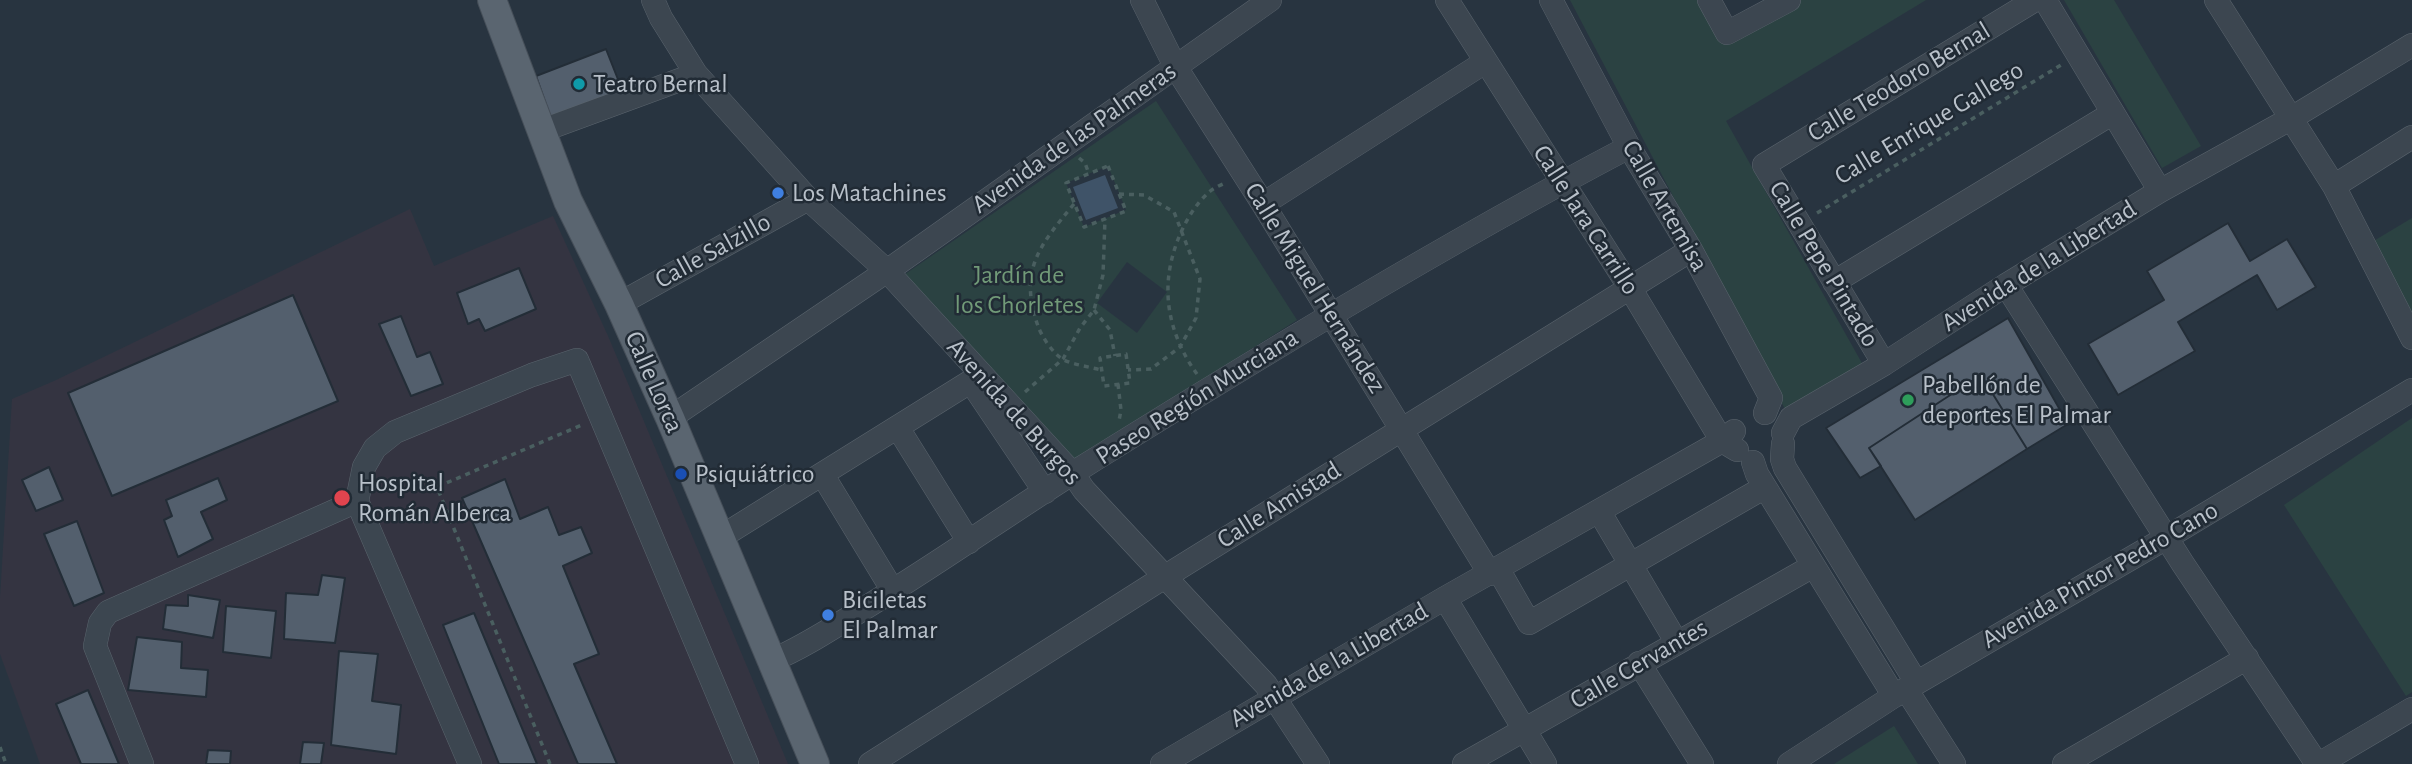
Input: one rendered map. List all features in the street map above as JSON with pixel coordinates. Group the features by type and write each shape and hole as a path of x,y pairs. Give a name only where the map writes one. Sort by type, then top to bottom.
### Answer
{"main road":[{"name":"Calle Lorca","path":"492,0 568,201 619,304 670,418 816,764"}],"street":[{"name":"Calle Miguel Hernández","path":"1142,0 1175,66 1494,571"},
{"name":"Avenida de las Palmeras","path":"670,418 887,271 1270,0"},
{"name":"Calle Jara Carrillo","path":"1447,0 1630,288 1754,469 1813,566 1905,689"},
{"name":"Calle Artemisa","path":"1551,0 1629,147 1691,250 1771,398 1779,425"},
{"path":"1709,0 1727,33 1789,0"},
{"name":"Calle Teodoro Bernal","path":"1764,165 2035,0"},
{"path":"2045,0 2160,191"},
{"path":"2216,0 2334,186 2412,338"},
{"name":"Avenida de Burgos","path":"662,6 696,74 808,199 887,271 976,379 1009,406 1266,685 1318,764"},
{"name":"Avenida de la Libertad","path":"1779,425 1884,364 2006,285 2160,191 2290,120 2412,45"},
{"path":"1263,204 1485,62"},
{"path":"541,131 696,74"},
{"path":"1834,282 2113,113"},
{"path":"2334,186 2412,137"},
{"name":"Paseo Región Murciana","path":"773,660 794,651 894,591 1073,474 1331,314 1562,182 1629,147"},
{"name":"Calle Pepe Pintado","path":"1764,165 1884,364"},
{"name":"Calle Salzillo","path":"619,304 808,199"},
{"name":"Calle Amistad","path":"870,764 1166,576 1691,250"},
{"path":"2006,285 2166,538 2318,764 2412,709"},
{"path":"470,764 358,501 364,467 375,448 395,432 577,360 747,764"},
{"path":"721,537 976,379 1045,492"},
{"name":"Avenida Pintor Pedro Cano","path":"1789,764 1905,689 2166,538 2412,390"},
{"path":"1755,413 1779,425 1779,453 1772,459 1761,463 1736,446 1746,416 1755,413"},
{"path":"1779,425 1785,468 1905,689 1954,764"},
{"path":"898,428 969,542"},
{"name":"Avenida de la Libertad","path":"1162,764 1599,511 1736,446"},
{"path":"822,474 894,591"},
{"path":"1494,571 1529,623 1765,487"},
{"path":"142,764 95,646 100,623 108,612 358,501"},
{"path":"1599,511 1677,643"},
{"name":"Calle Cervantes","path":"1464,764 1813,566"},
{"path":"1445,598 1545,764"},
{"path":"2064,764 2247,658"},
{"path":"1639,663 1702,764"}],"path":[{"name":"Calle Enrique Gallego","path":"1799,224 2078,55"},
{"path":"1077,156 1086,163 1089,174"},
{"path":"1108,166 1126,211 1084,228 1066,183 1089,174 1108,166"},
{"path":"1208,391 1180,347 1173,323 1167,292 1172,260 1180,233 1194,209 1209,191 1243,173"},
{"path":"1119,194 1144,195 1174,212 1199,279 1196,318 1180,347 1151,369 1128,370"},
{"path":"1074,204 1046,238 1032,267 1030,302 1042,336 1063,359 1101,370"},
{"path":"1009,406 1063,359 1080,328 1094,310 1102,275 1105,219"},
{"path":"1094,310 1110,330 1115,356"},
{"path":"1126,354 1130,383 1104,386 1100,358 1115,356 1126,354"},
{"path":"1118,384 1121,410 1118,421"},
{"path":"550,764 437,487 601,417"},
{"path":"0,747 6,764"}],"shaded area":[{"name":"Hospital Román Alberca","path":"410,209 434,266 553,216 608,336 788,764 40,764 0,654 0,598 12,399"}],"green space":[{"path":"1570,0 1701,0 1723,41 1795,0 1926,0 1726,121 1863,365 1786,411"},
{"path":"2064,0 2114,0 2201,146 2162,168"},
{"name":"Jardín de los Chorletes","path":"1156,101 1297,320 1071,463 901,277","holes":["1108,166 1126,210 1084,227 1066,183","1127,262 1167,292 1137,333 1097,303"]},
{"path":"2412,218 2412,322 2367,245"},
{"path":"2412,418 2412,692 2406,696 2284,505"},
{"path":"1894,726 1918,764 1834,764"}],"water":[{"path":"1105,175 1118,208 1086,220 1073,187"}],"building":[{"name":"Teatro Bernal","path":"606,49 623,92 551,119 536,76"},
{"path":"2228,223 2250,261 2287,239 2316,287 2277,310 2257,275 2178,322 2195,351 2118,395 2088,344 2164,300 2147,271"},
{"path":"519,268 536,309 485,331 479,319 468,324 457,293"},
{"path":"293,295 338,401 112,496 68,393"},
{"path":"401,316 417,357 430,352 443,384 411,396 379,324"},
{"name":"Pabellón de deportes El Palmar","path":"2008,318 2068,424 2027,449 1981,375 1869,448 1881,466 1860,478 1826,428"},
{"path":"1981,375 2027,449 1915,520 1869,448"},
{"path":"49,467 63,500 36,511 22,480"},
{"path":"218,478 227,500 201,512 213,539 178,557 164,520 172,516 166,500"},
{"path":"505,479 520,519 548,507 559,535 581,527 592,553 563,566 599,654 574,664 617,764 578,764 462,498"},
{"path":"77,521 104,593 74,606 44,534"},
{"path":"322,575 345,578 335,643 284,639 286,593 318,595"},
{"path":"188,595 220,600 213,638 163,629 166,605 188,606"},
{"path":"226,606 276,611 271,658 223,652"},
{"path":"474,613 537,764 499,764 443,625"},
{"path":"137,637 182,642 181,668 208,670 206,697 128,690"},
{"path":"339,651 378,654 372,701 401,705 396,754 331,745"},
{"path":"88,690 119,764 81,764 56,704"},
{"path":"303,742 324,743 321,764 300,764"},
{"path":"208,750 231,751 230,764 206,764"}],"place":[{"name":"Teatro Bernal","path":"579,84"},
{"name":"Los Matachines","path":"778,193"},
{"name":"Pabellón de deportes El Palmar","path":"1908,400"},
{"name":"Psiquiátrico","path":"681,474"},
{"name":"Hospital Román Alberca","path":"342,498"},
{"name":"Biciletas El Palmar","path":"828,615"}]}
